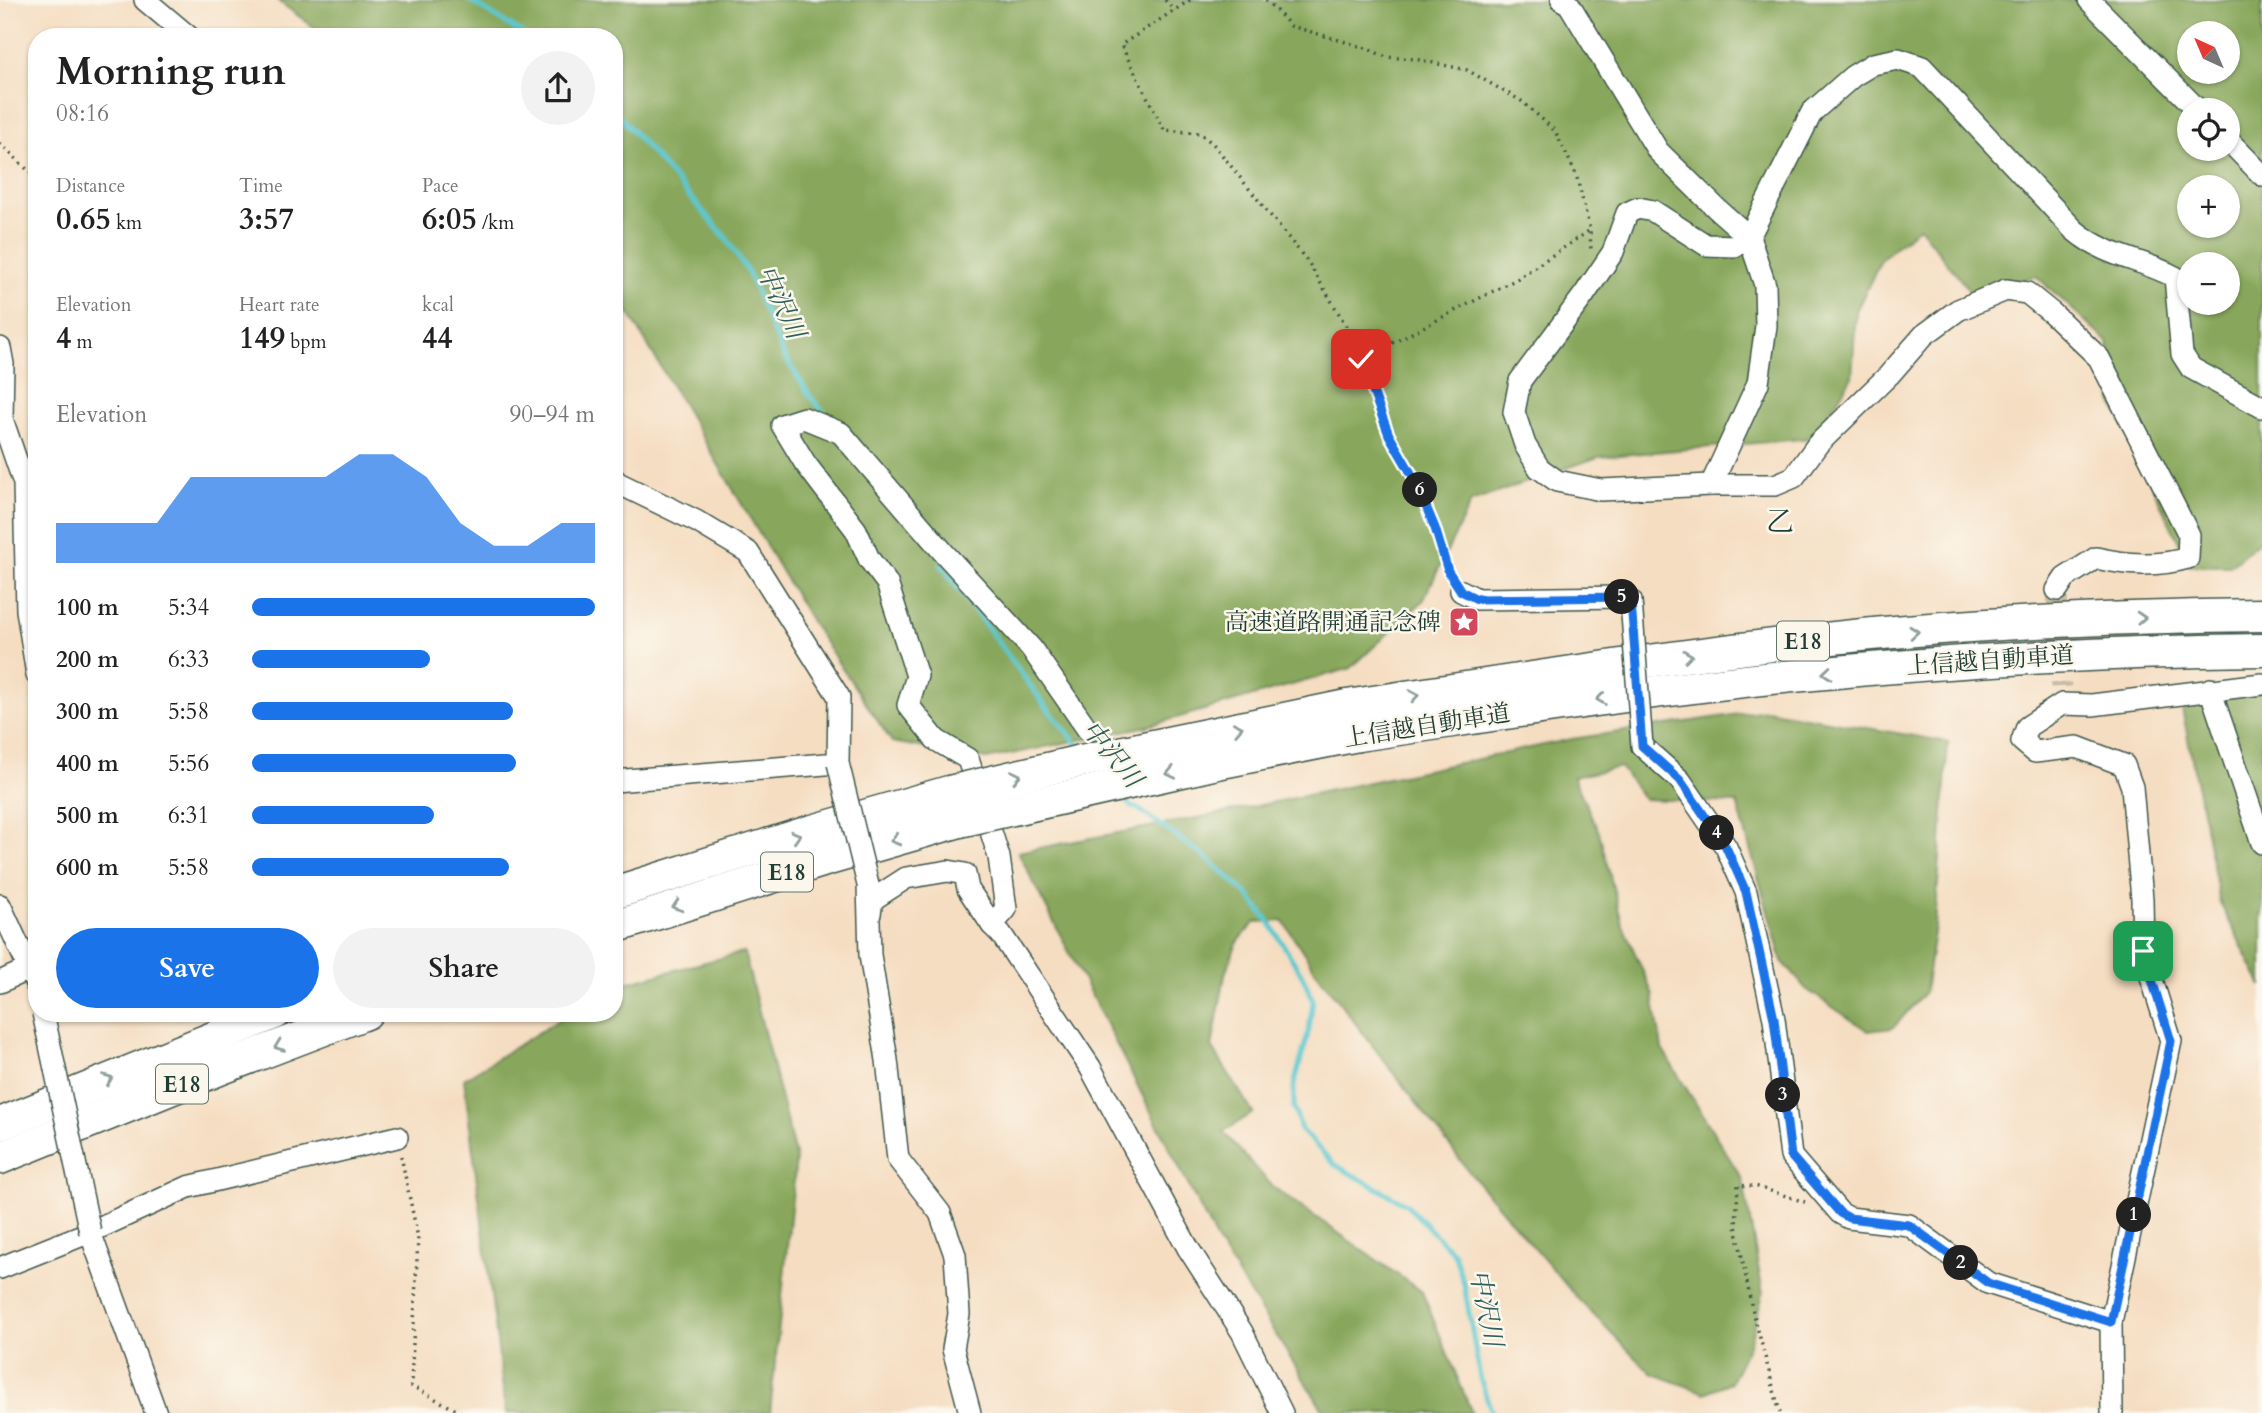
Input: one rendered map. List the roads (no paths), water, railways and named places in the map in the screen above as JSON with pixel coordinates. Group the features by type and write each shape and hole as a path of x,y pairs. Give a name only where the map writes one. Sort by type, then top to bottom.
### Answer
{"highway":[{"name":"上信越自動車道","path":"623,889 949,792 1093,758 1347,706 1607,666 1810,640 1989,626 2262,615"},
{"name":"上信越自動車道","path":"623,924 822,861 960,821 1227,761 1358,735 1609,698 1812,674 1992,659 2262,650"},
{"name":"E18","path":"0,1124 253,1022"},
{"name":"E18","path":"0,1158 343,1022"}],"street":[{"path":"1562,0 1569,4 1658,151 1749,237 1765,285 1766,326 1758,383 1711,485"},
{"path":"2089,0 2186,98"},
{"path":"151,6 162,28"},
{"path":"151,6 178,28"},
{"path":"2057,590 2066,578 2096,558 2132,565 2169,564 2188,558 2189,534 2099,358 2053,314 2026,293 2006,290 1958,310 1924,335 1889,375 1818,444 1794,477 1775,485 1601,490 1557,481 1538,468 1525,445 1514,412 1520,381 1613,252 1627,213 1638,208 1653,211 1706,245 1735,246 1749,237 1812,112 1853,76 1873,64 1898,59 1923,67 2074,230 2089,242 2125,260 2157,268 2175,277 2182,354 2191,368 2262,407"},
{"path":"2240,152 2262,175"},
{"path":"0,348 3,364 2,419 24,483 28,616"},
{"path":"992,925 1006,909 999,857 968,759 936,740 908,705 917,676 887,583 869,559 856,530 806,463 782,425 804,418 841,433 944,553 1031,648 1088,730"},
{"path":"623,484 696,521 748,552 839,697 838,762 868,885 870,955 887,1060 898,1159 940,1213 956,1255 959,1314 953,1349 970,1413"},
{"path":"1461,591 1477,599 1625,597 1631,601 1642,746 1680,780 1726,847 1746,892 1774,1019 1791,1156 1840,1213 1849,1218 1909,1225 1988,1283 2111,1322"},
{"path":"2112,1413 2111,1322 2171,1041 2143,951 2142,899 2132,787 2124,765 2077,747 2035,752 2022,741 2027,727 2061,696 2092,705 2262,684"},
{"path":"2210,689 2262,842"},
{"path":"623,780 838,762"},
{"path":"870,955 872,900 906,878 948,871 965,874 968,889 1090,1067 1188,1248 1242,1332 1282,1413"},
{"path":"0,905 28,962"},
{"path":"0,982 28,975"},
{"path":"45,1022 90,1233 156,1413"},
{"path":"0,1268 90,1233 188,1187 397,1137"}],"waterway":[{"name":"中沢川","path":"469,0 514,28"},
{"name":"中沢川","path":"623,120 726,238 749,274 783,354 810,396 831,421"},
{"name":"中沢川","path":"941,565 1044,704 1081,749"},
{"name":"中沢川","path":"1122,796 1131,807 1137,808 1209,860 1248,895 1270,923 1303,977 1313,1000 1309,1030 1294,1085 1294,1108 1301,1130 1335,1165 1406,1204 1454,1254 1464,1284 1480,1378 1492,1413"}],"tunnel":[{"path":"2057,590 2061,687"}],"place":[{"name":"高速道路開通記念碑","path":"1464,622"}],"district":[{"name":"乙","path":"1780,522"}]}
